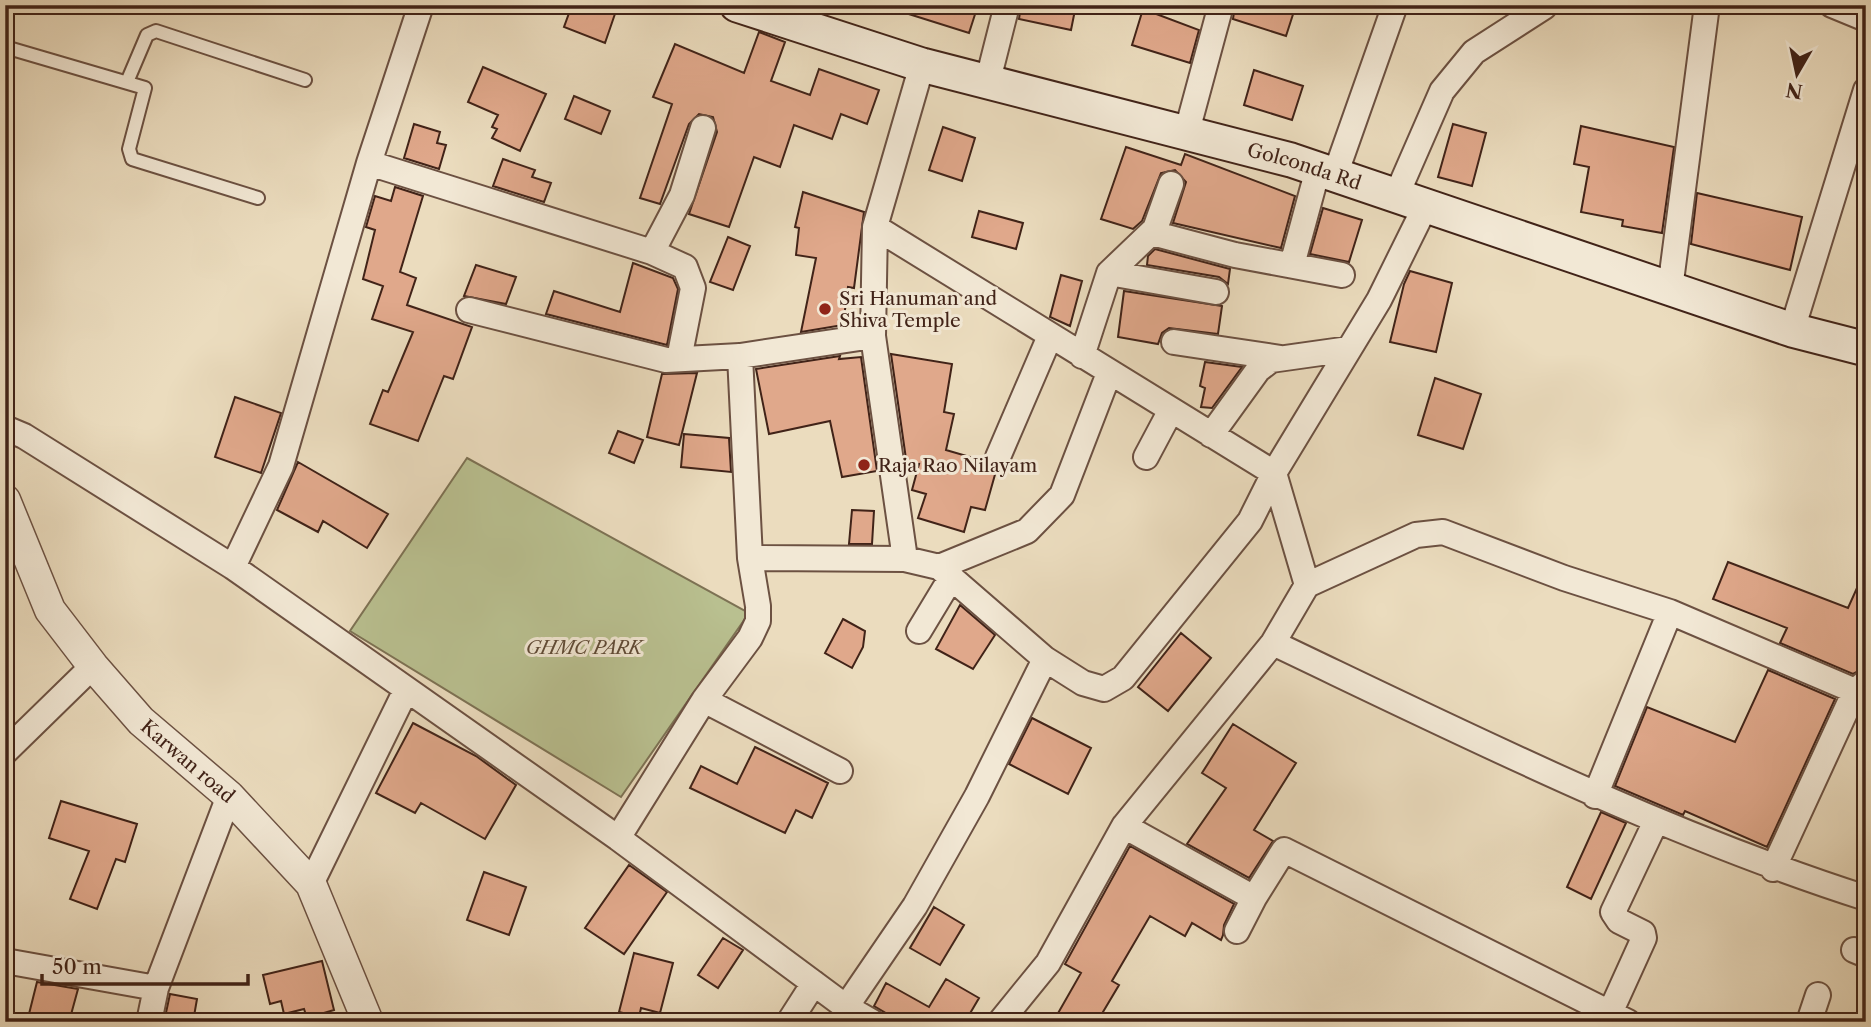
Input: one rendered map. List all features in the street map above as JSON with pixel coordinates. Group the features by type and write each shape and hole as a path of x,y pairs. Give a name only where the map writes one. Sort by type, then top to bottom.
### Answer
{"main road":[{"name":"Golconda Rd","path":"737,5 922,65 1187,131 1327,172 1792,330 1866,349"}],"street":[{"path":"233,567 281,467 369,163 421,5"},
{"path":"988,80 1007,5"},
{"path":"1187,131 1221,5"},
{"path":"1670,289 1707,5"},
{"path":"1832,5 1866,19"},
{"path":"1292,265 1389,6"},
{"path":"750,558 905,559 945,572 1045,659 1094,688 1104,689 1124,678 1250,521 1274,473 1379,300 1412,199 1442,90 1474,52 1545,7"},
{"path":"905,559 873,336 875,227 922,65"},
{"path":"1792,330 1866,90"},
{"path":"652,252 682,195 703,128"},
{"path":"369,163 652,252 685,267 693,288 679,359"},
{"path":"1082,356 1109,273 1152,233 1171,184"},
{"path":"875,227 1274,473 1307,585"},
{"path":"1152,233 1235,255 1342,275"},
{"path":"1109,273 1216,292"},
{"path":"469,310 666,360 740,356 873,336"},
{"path":"998,457 1050,336"},
{"path":"1174,342 1281,358"},
{"path":"1211,435 1258,370 1271,360 1349,349"},
{"path":"618,838 704,700 750,638 758,621 750,558 740,356"},
{"path":"919,631 945,572 1027,531 1062,495 1110,373"},
{"path":"1146,457 1171,410"},
{"path":"5,428 233,567 618,838 846,1007 872,1022"},
{"name":"Karwan road","path":"5,500 50,610 93,666 141,721 229,796 311,884 368,1022"},
{"path":"1000,1022 1048,963 1124,826 1273,643 1307,585 1416,535 1443,531 1564,578 1670,611 1862,689 1773,869"},
{"path":"1595,796 1670,611"},
{"path":"1273,643 1595,796 1773,869 1866,898"},
{"path":"846,1007 915,906 977,796 1045,659"},
{"path":"5,752 93,666"},
{"path":"311,884 406,690"},
{"path":"704,700 840,771"},
{"path":"149,1022 156,988 229,796"},
{"path":"1237,931 1284,850 1619,1017 1644,939 1643,933 1615,918 1613,912 1656,821"},
{"path":"1124,826 1254,898"},
{"path":"5,961 156,988"},
{"path":"789,1022 814,983"},
{"path":"1809,1022 1818,995"}],"lane":[{"path":"127,82 147,35 156,31 305,80"},
{"path":"5,47 145,88 129,149 132,159 257,198"}],"green space":[{"name":"GHMC PARK","path":"467,458 749,613 621,797 350,631"}],"building":[{"path":"572,5 618,5 605,43 564,27"},
{"path":"897,5 978,5 969,33 896,10"},
{"path":"1021,5 1076,5 1071,30 1019,19"},
{"path":"1235,5 1296,5 1286,36 1233,19"},
{"path":"1143,9 1199,30 1190,63 1132,45"},
{"path":"759,32 785,42 771,81 810,95 819,69 879,90 867,124 841,114 832,139 794,125 780,167 754,157 729,227 689,214 717,132 713,117 699,114 689,124 660,204 640,198 672,104 653,97 675,44 744,73"},
{"path":"483,67 546,94 520,151 492,138 497,129 492,127 498,115 468,102"},
{"path":"1254,70 1303,86 1292,120 1244,105"},
{"path":"574,96 610,111 601,134 565,119"},
{"path":"414,124 440,132 437,143 446,145 439,169 404,158"},
{"path":"1453,124 1486,133 1472,186 1438,177"},
{"path":"1581,126 1674,147 1662,233 1622,226 1623,220 1581,212 1589,167 1574,164"},
{"path":"943,127 975,138 962,181 929,170"},
{"path":"1126,147 1181,165 1185,154 1295,196 1281,248 1173,223 1186,182 1175,170 1161,173 1142,221 1133,229 1101,219"},
{"path":"503,159 535,170 532,177 551,183 544,202 493,186"},
{"path":"395,187 423,196 400,272 416,278 407,305 472,327 453,379 444,376 418,441 370,424 383,390 388,392 413,332 372,319 383,286 363,279 375,230 366,227 375,196 391,201"},
{"path":"803,192 864,212 854,288 848,287 843,325 801,332 816,258 796,255 799,228 795,227"},
{"path":"1697,193 1802,217 1790,270 1691,244"},
{"path":"1323,208 1362,220 1349,262 1310,254"},
{"path":"979,211 1023,223 1016,249 972,237"},
{"path":"728,237 750,246 733,290 710,282"},
{"path":"1155,249 1230,269 1228,284 1219,277 1147,265 1148,256"},
{"path":"633,263 673,278 678,289 667,345 546,314 554,291 620,312"},
{"path":"476,265 516,277 506,304 464,296"},
{"path":"1410,271 1452,283 1436,352 1390,342 1404,284"},
{"path":"1061,275 1082,281 1070,326 1050,317"},
{"path":"1124,291 1222,306 1218,334 1169,328 1162,333 1158,344 1118,337"},
{"path":"891,354 952,364 944,412 954,414 946,450 984,461 996,471 985,510 971,507 964,532 918,518 926,494 912,490 919,464 907,466"},
{"path":"840,356 839,359 861,357 877,471 842,477 830,421 769,434 756,369"},
{"path":"1205,362 1242,367 1212,408 1201,407 1205,388 1200,386"},
{"path":"697,373 679,445 647,437 662,374"},
{"path":"1435,378 1481,394 1463,449 1418,435"},
{"path":"235,397 281,413 261,473 215,457"},
{"path":"618,431 643,440 634,463 609,453"},
{"path":"684,434 729,438 731,472 681,467"},
{"path":"298,462 388,514 367,548 323,521 318,532 277,510"},
{"path":"852,510 874,511 872,544 849,544"},
{"path":"1728,562 1848,608 1866,568 1866,667 1853,674 1780,643 1787,628 1713,599"},
{"path":"960,605 995,635 973,669 936,649"},
{"path":"843,619 865,631 863,647 852,668 825,653"},
{"path":"1181,633 1211,658 1168,711 1138,687"},
{"path":"1768,670 1835,699 1767,847 1685,811 1683,815 1615,786 1647,707 1735,742"},
{"path":"1032,718 1091,748 1068,794 1009,764"},
{"path":"413,723 476,756 516,785 485,839 421,803 415,813 376,793"},
{"path":"1233,724 1296,763 1254,830 1273,841 1249,878 1187,844 1226,788 1202,773"},
{"path":"755,747 828,783 812,818 796,810 785,833 690,788 701,766 737,784"},
{"path":"61,801 137,824 125,862 116,859 97,909 70,899 89,851 49,838"},
{"path":"1601,812 1626,823 1591,899 1567,887"},
{"path":"1130,846 1234,904 1224,925 1221,940 1192,923 1185,936 1150,916 1112,981 1119,985 1097,1022 1053,1022 1081,973 1065,964"},
{"path":"629,865 667,892 624,954 585,928"},
{"path":"484,872 526,887 509,935 467,920"},
{"path":"934,907 964,925 940,965 910,948"},
{"path":"723,938 743,950 718,988 698,975"},
{"path":"634,953 673,963 660,1013 641,1008 639,1017 619,1012"},
{"path":"322,961 334,1010 307,1018 304,1009 284,1014 281,1001 270,1004 263,975"},
{"path":"946,979 979,998 965,1022 901,1022 874,1006 886,983 929,1007"},
{"path":"37,982 78,989 69,1022 27,1022"},
{"path":"170,994 197,999 193,1022 164,1022"}],"place":[{"name":"Sri Hanuman and Shiva Temple","path":"825,309"},
{"name":"Raja Rao Nilayam","path":"864,465"}]}
